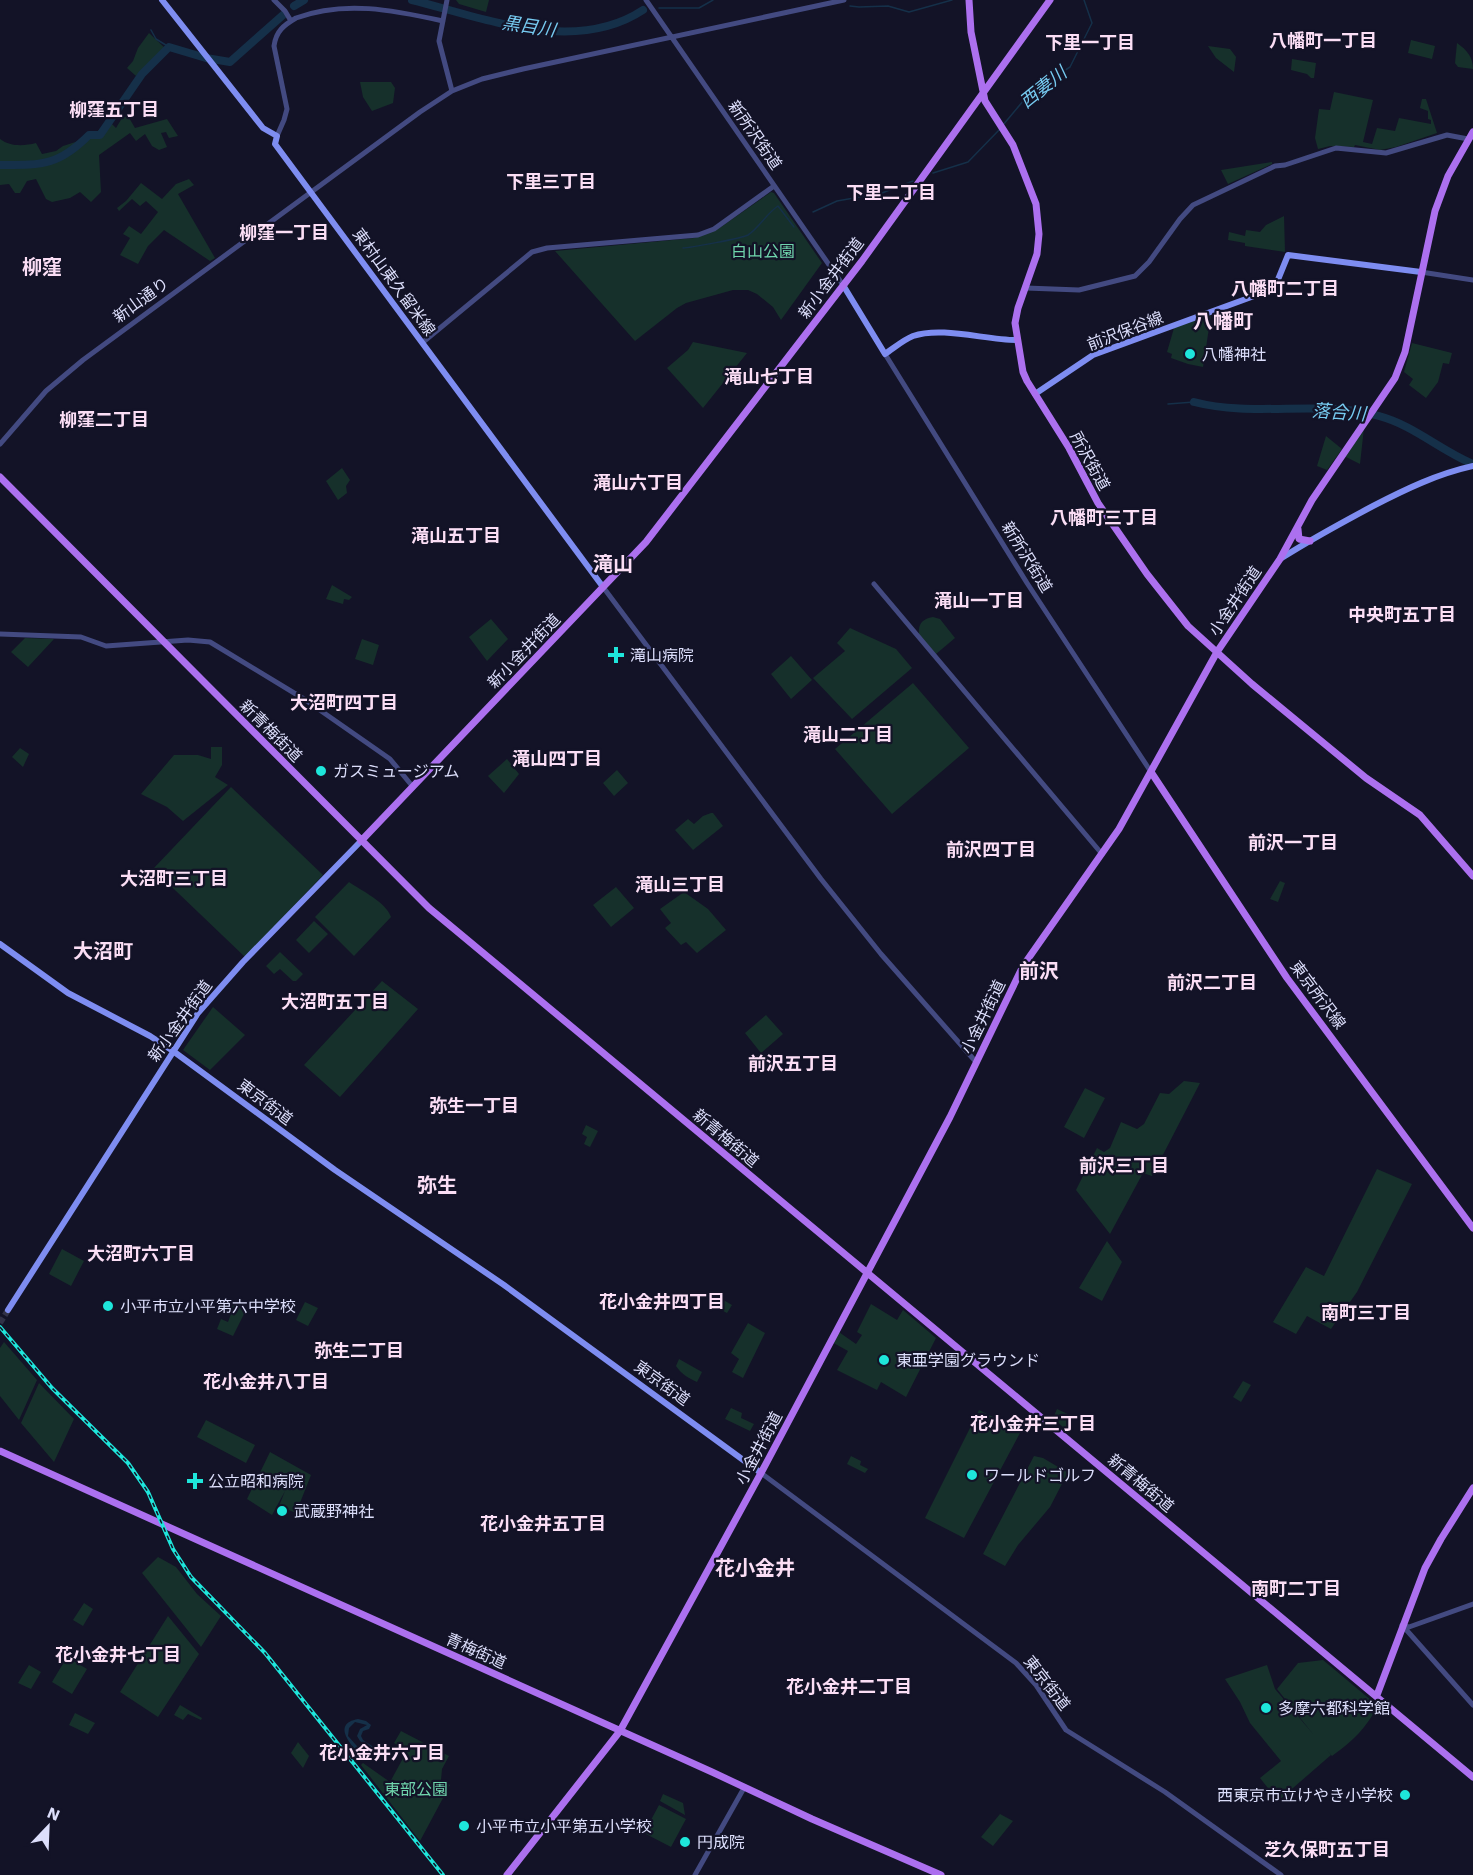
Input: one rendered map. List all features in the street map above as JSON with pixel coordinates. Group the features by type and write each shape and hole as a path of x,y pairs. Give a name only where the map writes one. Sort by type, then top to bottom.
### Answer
{"main road":[{"name":"東村山東久留米線","path":"162,0 263,128 277,136 275,144 603,587"},
{"name":"所沢街道","path":"969,0 971,32 983,92 989,109 1016,153 1036,204 1039,226 1036,261 1016,316 1016,340 1023,372 1035,394 1069,448 1098,503 1147,574 1188,626 1252,684 1366,777 1420,815 1473,876"},
{"name":"新小金井街道","path":"8,1310 198,1013 217,990 646,542 843,285 1050,0"},
{"name":"小金井街道","path":"507,1875 620,1731 761,1473 950,1117 1026,961 1130,811 1217,652 1280,559 1312,500 1389,388 1405,352 1420,272 1440,197 1473,132"},
{"name":"前沢保谷線","path":"1035,394 1093,355 1265,292 1277,282 1288,255 1420,272"},
{"path":"843,285 885,354 909,338 924,334 957,334 985,339 1016,340"},
{"path":"1280,559 1409,488 1471,467"},
{"name":"新青梅街道","path":"0,477 429,908 1473,1777"},
{"path":"1298,526 1299,539 1310,541"},
{"name":"東京所沢線","path":"1151,772 1287,978 1473,1228"},
{"name":"東京街道","path":"0,944 68,993 174,1051 335,1170 499,1282 761,1473"},
{"name":"青梅街道","path":"0,1451 941,1875"},
{"path":"1377,1695 1418,1583 1434,1550 1473,1488"}],"street":[{"path":"274,0 291,21"},
{"name":"新所沢街道","path":"646,0 843,285"},
{"name":"新山通り","path":"0,444 46,391 82,360 420,112 452,91 482,79 844,0"},
{"path":"277,136 287,109 274,54 275,40 279,31 291,21 321,8 356,4 379,6 443,21"},
{"path":"446,6 439,40 452,91"},
{"path":"1026,288 1079,290 1135,276 1149,262 1193,205 1275,166 1285,165 1336,148 1386,153 1447,135 1468,139"},
{"path":"422,343 519,262 538,249 698,235 714,229 774,186"},
{"path":"1420,272 1473,280"},
{"name":"新所沢街道","path":"885,354 1027,583 1151,772"},
{"path":"874,584 1102,854"},
{"path":"603,587 821,879 881,954 976,1062"},
{"path":"0,636 81,637 106,646 202,640 210,642 304,699 390,759 413,787"},
{"name":"東京街道","path":"761,1473 1016,1663 1036,1685 1066,1730 1165,1792 1281,1875"},
{"path":"1402,1625 1409,1627 1473,1605"},
{"path":"1402,1625 1473,1705"},
{"path":"695,1875 744,1788"}],"green space":[{"path":"456,0 489,0 486,12 459,4"},
{"path":"149,33 165,48 136,76 127,68"},
{"path":"1411,40 1435,46 1432,59 1408,53"},
{"path":"1457,43 1469,54 1473,69 1458,67 1455,63"},
{"path":"1208,46 1230,49 1236,57 1234,72 1216,58"},
{"path":"1292,59 1316,63 1314,78 1291,70"},
{"path":"360,82 391,82 395,88 393,103 372,111 363,97"},
{"path":"1334,92 1373,100 1363,142 1372,144 1377,128 1395,131 1399,118 1431,124 1428,111 1420,108 1422,99 1426,99 1437,133 1380,150 1355,145 1354,147 1330,146 1318,149 1315,138 1319,109 1330,110"},
{"path":"128,116 135,128 167,119 178,136 169,138 166,132 161,133 167,147 159,150 152,146 145,134 136,141 130,133 99,155 101,192 91,202 80,192 70,198 52,202 46,199 36,179 27,181 20,193 15,193 9,184 0,185 0,139 18,145 36,143 42,154 91,137 109,121 116,128 122,118"},
{"path":"1272,162 1228,184 1221,170"},
{"path":"189,179 194,185 178,194 215,258 210,261 164,230 148,246 138,264 120,255 130,238 123,234 129,226 141,234 158,212 146,201 140,206 132,199 119,211 117,208 141,183 162,199 176,184"},
{"name":"白山公園","path":"771,192 774,193 822,263 781,320 773,307 757,294 748,290 733,290 686,303 635,341 555,251 694,238 721,227"},
{"path":"1284,216 1285,252 1245,246 1245,243 1228,240 1229,232 1245,236 1246,230 1260,232 1266,225"},
{"path":"1211,315 1203,367 1171,358 1172,354 1167,352 1174,328"},
{"path":"693,342 747,353 703,408 667,368 688,350"},
{"path":"1412,343 1452,353 1449,364 1443,363 1438,382 1426,398 1409,385 1413,379 1404,372"},
{"path":"1364,428 1360,464 1344,456"},
{"path":"1326,436 1342,449 1327,470 1317,466"},
{"path":"342,468 350,480 346,486 347,493 338,500 326,481"},
{"path":"332,585 352,597 349,600 344,599 343,604 326,599"},
{"path":"933,617 940,619 955,638 936,654 919,635 921,623"},
{"path":"491,619 508,639 487,661 469,637"},
{"path":"850,628 896,649 912,668 852,719 813,678 845,651 837,643"},
{"path":"25,638 54,639 28,667 11,652"},
{"path":"362,639 379,645 373,665 355,659"},
{"path":"791,656 812,680 791,699 771,674"},
{"path":"913,683 969,748 892,814 835,749"},
{"path":"211,747 222,747 222,765 215,777 228,785 183,821 167,807 141,794 174,755 198,755 211,759"},
{"path":"20,748 29,754 23,767 12,757"},
{"path":"507,759 519,774 504,793 488,776"},
{"path":"617,770 628,783 614,796 603,783"},
{"path":"231,787 323,875 245,957 153,869"},
{"path":"711,813 723,826 693,850 675,830 688,819 694,824 703,816"},
{"path":"1280,881 1285,883 1278,902 1270,899"},
{"path":"349,882 384,906 391,917 354,956 315,917"},
{"path":"616,887 634,908 611,927 593,905"},
{"path":"684,892 708,909 726,930 697,953 686,942 681,945 665,928 671,923 660,909"},
{"path":"314,921 328,934 309,953 296,940"},
{"path":"280,952 303,974 296,981 280,969 274,974 266,966"},
{"path":"382,981 418,1009 340,1097 304,1065"},
{"path":"213,1007 245,1035 210,1070 183,1050"},
{"path":"766,1015 783,1034 761,1053 745,1033"},
{"path":"1184,1081 1200,1083 1152,1176 1143,1173 1110,1234 1076,1190 1097,1148 1104,1152 1110,1148 1121,1122 1137,1129 1144,1124 1160,1093 1169,1094"},
{"path":"1085,1088 1105,1098 1084,1138 1064,1127"},
{"path":"586,1125 598,1131 590,1147 584,1144 587,1137 582,1134"},
{"path":"1377,1169 1412,1184 1357,1292 1331,1329 1307,1316 1296,1334 1273,1322 1306,1267 1324,1276"},
{"path":"1107,1241 1122,1262 1102,1301 1079,1288"},
{"path":"62,1249 84,1261 71,1286 49,1274"},
{"path":"715,1295 732,1305 727,1313 710,1304"},
{"path":"230,1301 244,1307 245,1312 233,1336 217,1329 221,1319 228,1322 231,1314 225,1311"},
{"path":"305,1302 318,1308 308,1326 296,1320"},
{"name":"東亜学園グラウンド","path":"871,1304 897,1320 903,1310 936,1338 906,1397 881,1382 877,1390 837,1370 848,1351 830,1341 836,1330 856,1344 862,1335 857,1332"},
{"path":"748,1323 765,1333 743,1378 732,1372 739,1359 731,1353"},
{"path":"4,1342 37,1380 19,1420 0,1396 0,1348"},
{"path":"679,1359 702,1372 697,1382 678,1369 676,1366"},
{"path":"1243,1381 1251,1385 1241,1402 1233,1397"},
{"path":"39,1383 74,1419 54,1462 21,1423"},
{"path":"731,1408 742,1413 741,1418 754,1424 750,1431 725,1419"},
{"path":"1057,1409 1072,1416 1065,1429 1053,1418"},
{"name":"ワールドゴルフ","path":"979,1410 1021,1431 964,1538 925,1518"},
{"path":"206,1420 255,1445 246,1463 197,1437"},
{"path":"270,1452 311,1475 296,1513 279,1506 285,1491 272,1515 247,1499"},
{"path":"851,1456 861,1461 860,1465 868,1469 865,1473 847,1464"},
{"path":"1034,1456 1043,1458 1070,1474 1064,1480 1050,1507 1018,1545 1005,1566 983,1554"},
{"path":"158,1557 176,1567 197,1594 221,1616 201,1647 142,1573"},
{"path":"84,1603 93,1609 83,1626 73,1620"},
{"path":"168,1616 199,1654 158,1717 120,1692"},
{"path":"67,1657 87,1669 72,1694 52,1682"},
{"path":"1323,1660 1378,1706 1364,1728 1353,1739 1332,1756 1326,1749 1331,1755 1278,1801 1260,1778 1281,1761 1250,1723 1225,1679 1267,1665 1275,1689 1313,1734 1277,1689 1298,1663"},
{"path":"29,1665 41,1672 31,1689 18,1683"},
{"path":"180,1705 202,1718 201,1720 188,1714 183,1720 174,1715"},
{"path":"75,1713 95,1723 88,1734 69,1725"},
{"name":"東部公園","path":"401,1731 449,1756 442,1769 441,1780 450,1785 420,1841 361,1765 363,1763 390,1782 407,1751 394,1743"},
{"path":"298,1742 309,1756 303,1768 291,1753"},
{"path":"663,1794 683,1803 685,1815 660,1801"},
{"path":"659,1805 686,1819 671,1847 644,1833"},
{"path":"1000,1814 1013,1821 993,1846 981,1837"}],"water":[{"path":"358,1719 371,1725 369,1729 363,1731 361,1736 375,1748 370,1758 362,1757 346,1736 346,1726","holes":["355,1722 367,1725 360,1729 357,1736 371,1749 368,1756 348,1736 349,1728"]}],"waterway":[{"name":"黒目川","path":"294,6 304,0"},
{"name":"黒目川","path":"412,0 499,23 529,29 559,31 588,30 617,23 643,10"},
{"name":"黒目川","path":"659,8 699,8 713,0"},
{"name":"黒目川","path":"850,6 888,6 909,12 952,0"},
{"name":"西妻川","path":"1003,125 1029,94 1070,67 1092,23 1084,0"},
{"name":"黒目川","path":"0,165 49,162 68,153 89,135 100,135 142,74 169,47 206,58 230,62 283,15"},
{"path":"151,30 156,39 169,47"},
{"name":"西妻川","path":"933,173 968,162 1000,129"},
{"name":"西妻川","path":"813,212 837,201 882,193 913,181"},
{"name":"西妻川","path":"683,248 748,235 778,206 794,227"},
{"path":"1168,404 1194,402"},
{"name":"落合川","path":"1194,402 1240,409 1311,408 1357,411 1403,425 1473,464"}],"tunnel":[{"path":"0,1323 8,1310"}],"railway":[{"path":"0,1327 52,1388 128,1463 148,1492 173,1549 191,1577 265,1653 443,1875"}],"place":[{"name":"八幡神社","path":"1190,354"},
{"name":"滝山病院","path":"616,655"},
{"name":"ガスミュージアム","path":"321,771"},
{"name":"小平市立小平第六中学校","path":"108,1306"},
{"name":"東亜学園グラウンド","path":"884,1360"},
{"name":"ワールドゴルフ","path":"972,1475"},
{"name":"公立昭和病院","path":"195,1481"},
{"name":"武蔵野神社","path":"282,1511"},
{"name":"多摩六都科学館","path":"1266,1708"},
{"name":"西東京市立けやき小学校","path":"1405,1795"},
{"name":"小平市立小平第五小学校","path":"464,1826"},
{"name":"円成院","path":"685,1842"}],"district":[{"name":"八幡町一丁目","path":"1323,40"},
{"name":"下里一丁目","path":"1090,42"},
{"name":"柳窪五丁目","path":"114,109"},
{"name":"下里三丁目","path":"551,181"},
{"name":"下里二丁目","path":"891,192"},
{"name":"柳窪一丁目","path":"284,232"},
{"name":"柳窪","path":"42,267"},
{"name":"八幡町二丁目","path":"1285,288"},
{"name":"八幡町","path":"1223,321"},
{"name":"滝山七丁目","path":"769,376"},
{"name":"柳窪二丁目","path":"104,419"},
{"name":"滝山六丁目","path":"638,482"},
{"name":"八幡町三丁目","path":"1104,517"},
{"name":"滝山五丁目","path":"456,535"},
{"name":"滝山","path":"613,564"},
{"name":"滝山一丁目","path":"979,600"},
{"name":"中央町五丁目","path":"1402,614"},
{"name":"大沼町四丁目","path":"344,702"},
{"name":"滝山二丁目","path":"848,734"},
{"name":"滝山四丁目","path":"557,758"},
{"name":"前沢一丁目","path":"1293,842"},
{"name":"前沢四丁目","path":"991,849"},
{"name":"大沼町三丁目","path":"174,878"},
{"name":"滝山三丁目","path":"680,884"},
{"name":"大沼町","path":"103,951"},
{"name":"前沢","path":"1039,971"},
{"name":"前沢二丁目","path":"1212,982"},
{"name":"大沼町五丁目","path":"335,1001"},
{"name":"前沢五丁目","path":"793,1063"},
{"name":"弥生一丁目","path":"474,1105"},
{"name":"前沢三丁目","path":"1124,1165"},
{"name":"弥生","path":"437,1185"},
{"name":"大沼町六丁目","path":"141,1253"},
{"name":"花小金井四丁目","path":"662,1301"},
{"name":"南町三丁目","path":"1366,1312"},
{"name":"弥生二丁目","path":"359,1350"},
{"name":"花小金井八丁目","path":"266,1381"},
{"name":"花小金井三丁目","path":"1033,1423"},
{"name":"花小金井五丁目","path":"543,1523"},
{"name":"花小金井","path":"755,1568"},
{"name":"南町二丁目","path":"1296,1588"},
{"name":"花小金井七丁目","path":"118,1654"},
{"name":"花小金井二丁目","path":"849,1686"},
{"name":"花小金井六丁目","path":"382,1752"},
{"name":"芝久保町五丁目","path":"1327,1849"}]}
